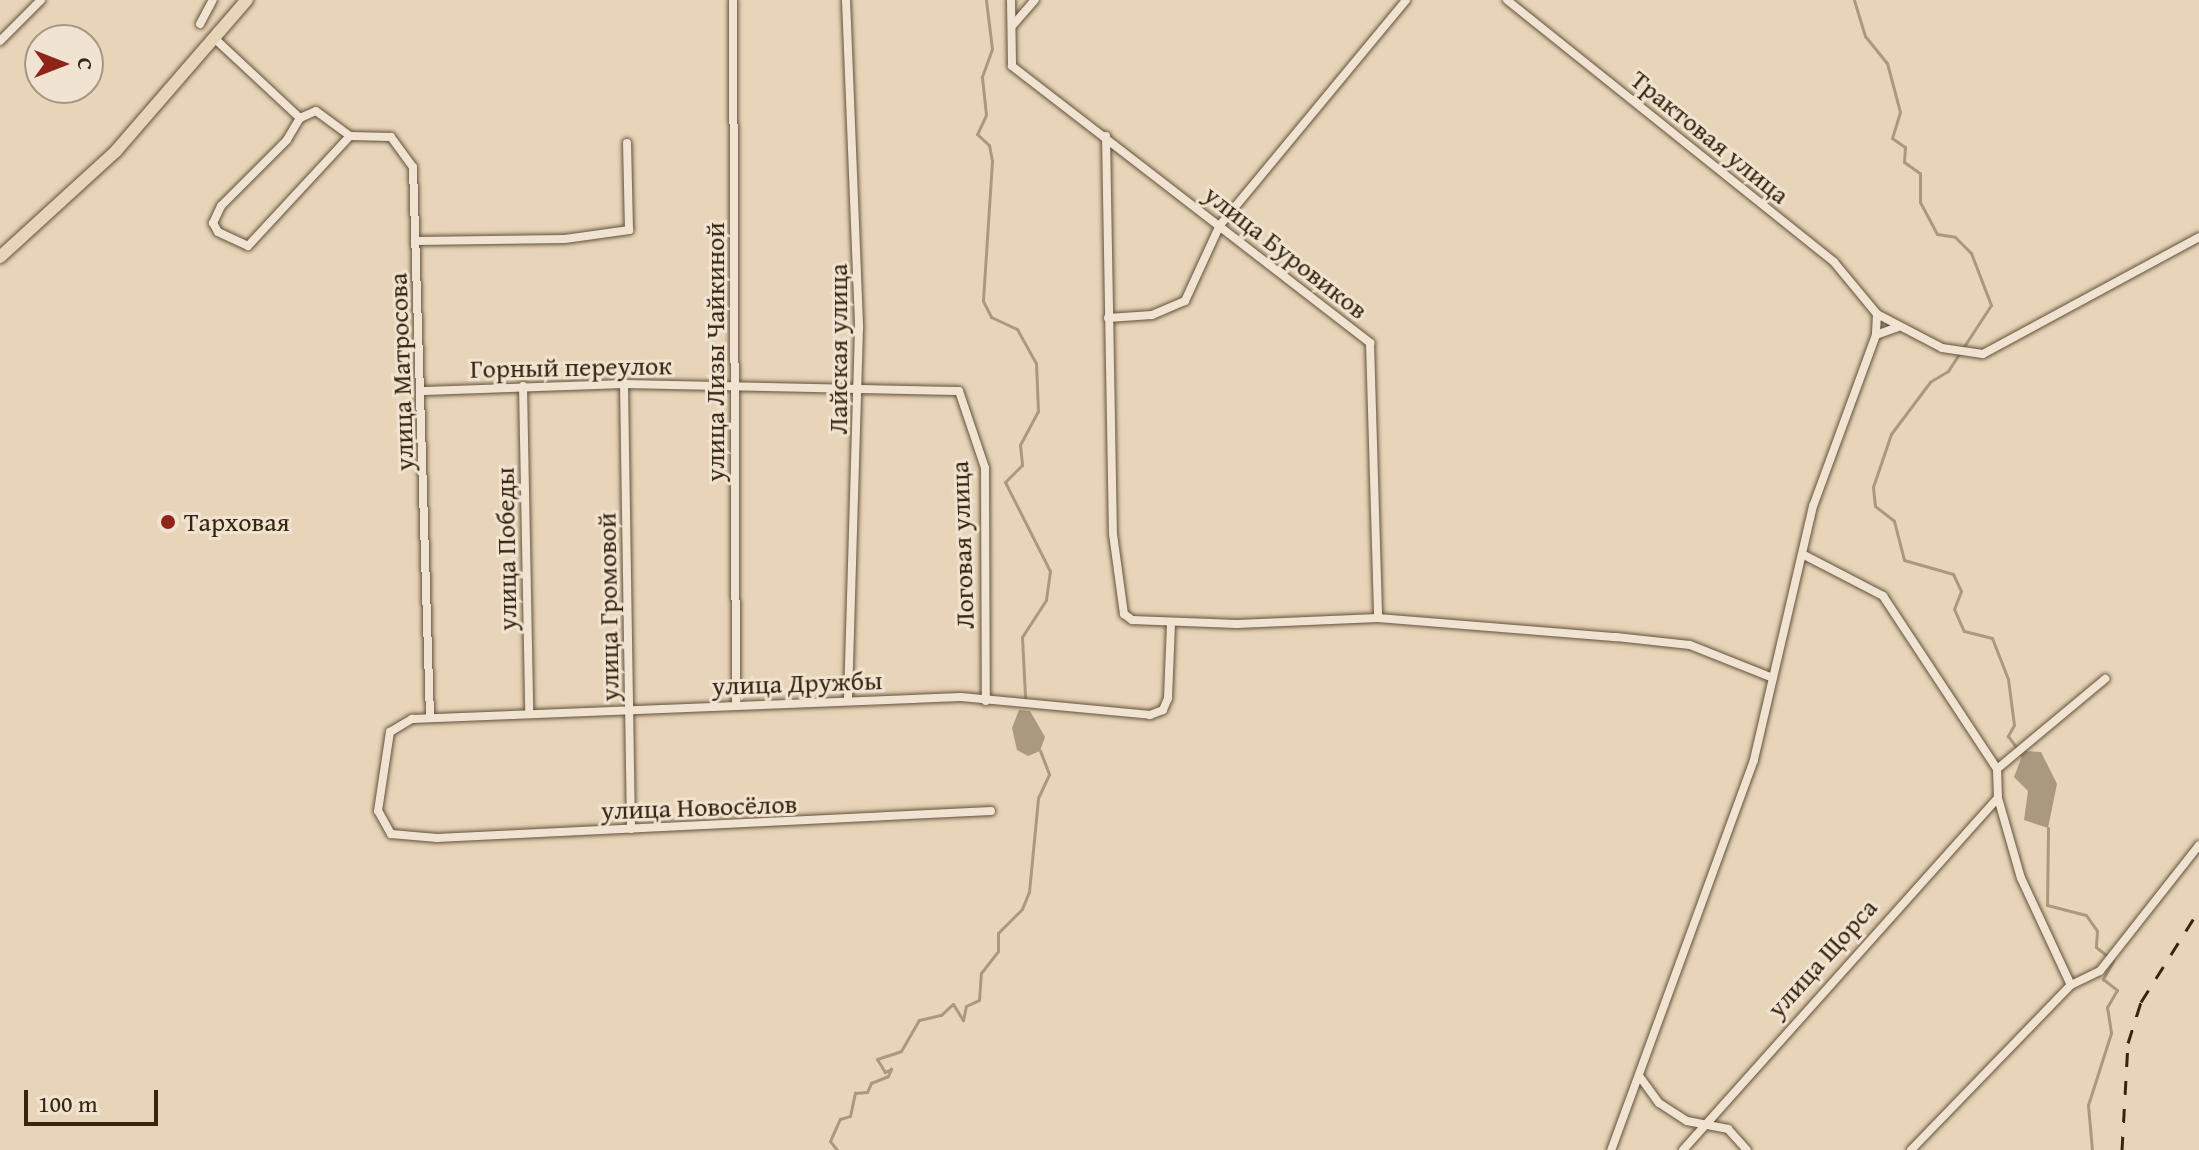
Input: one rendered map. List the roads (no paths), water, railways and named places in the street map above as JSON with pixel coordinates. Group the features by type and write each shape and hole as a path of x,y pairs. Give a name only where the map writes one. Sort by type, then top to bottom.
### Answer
{"main road":[{"path":"0,257 116,151 247,0"}],"street":[{"path":"0,41 41,0"},
{"path":"200,24 213,0"},
{"name":"улица Лизы Чайкиной","path":"733,0 736,705"},
{"name":"Лайская улица","path":"846,0 858,233 856,577 848,698"},
{"name":"улица Буровиков","path":"1011,0 1012,66 1370,343 1378,618"},
{"path":"1013,25 1035,0"},
{"path":"1108,318 1152,315 1185,301 1220,225 1406,0"},
{"name":"Трактовая улица","path":"1507,0 1834,262 1877,314 1942,348 1983,354 2199,237"},
{"path":"213,37 300,118"},
{"path":"316,111 350,136 248,246 218,232 213,223 221,206 287,140 300,118 316,111"},
{"name":"улица Матросова","path":"350,136 383,134 407,154 424,391 430,717"},
{"path":"1106,136 1108,318 1119,605 1132,620 1378,618 1690,645 1773,678"},
{"path":"415,241 565,239 629,230 627,143"},
{"path":"1611,1150 1754,760 1821,477 1876,335 1877,314"},
{"path":"1876,335 1898,327"},
{"name":"Горный переулок","path":"424,391 624,384 959,391"},
{"name":"улица Громовой","path":"624,384 631,829"},
{"name":"улица Победы","path":"523,386 529,711"},
{"name":"Логовая улица","path":"959,391 985,468 986,701"},
{"path":"1804,555 1883,596 1997,769 1998,798 2021,878 2071,985"},
{"name":"улица Дружбы","path":"408,837 380,825 379,791 390,732 398,723 430,717 529,711 736,705 848,698 986,701 1113,715 1163,710 1171,622"},
{"path":"1997,769 2105,679"},
{"name":"улица Щорса","path":"1683,1150 1839,969 1998,798"},
{"name":"улица Новосёлов","path":"408,837 991,811"},
{"path":"1911,1150 2071,985 2100,971 2199,845"},
{"path":"1640,1077 1659,1103 1687,1121 1710,1122 1728,1129 1747,1150"}],"waterway":[{"path":"986,0 992,49 982,77 986,115 977,134 989,145 992,161 983,301 991,317 1017,329 1036,363 1038,411 1020,445 1022,465 1005,482 1050,571 1046,600 1022,637 1025,697"},
{"path":"1854,0 1865,36 1887,63 1900,112 1892,138 1905,147 1904,162 1920,173 1920,202 1937,234 1955,237 1971,253 1991,305 1948,371 1930,382 1891,434 1873,487 1875,506 1894,521 1904,560 1953,574 1961,591 1954,609 1964,631 1992,638 2008,679 2014,725 2008,736 2023,757"},
{"path":"837,1150 830,1141 840,1119 850,1116 855,1093 867,1092 871,1083 888,1076 891,1069 885,1072 877,1059 901,1051 919,1020 941,1015 953,1004 963,1020 966,1006 979,1000 981,973 998,951 998,933 1022,909 1029,892 1038,798 1049,774 1040,751"},
{"path":"2048,828 2047,905 2086,915 2097,931 2096,947 2113,961 2103,979 2117,990 2107,1007 2111,1033 2088,1105 2092,1150"}],"railway":[{"path":"2122,1150 2128,1043 2141,1002 2199,910"}],"place":[{"name":"Тарховая","path":"168,522"}]}
